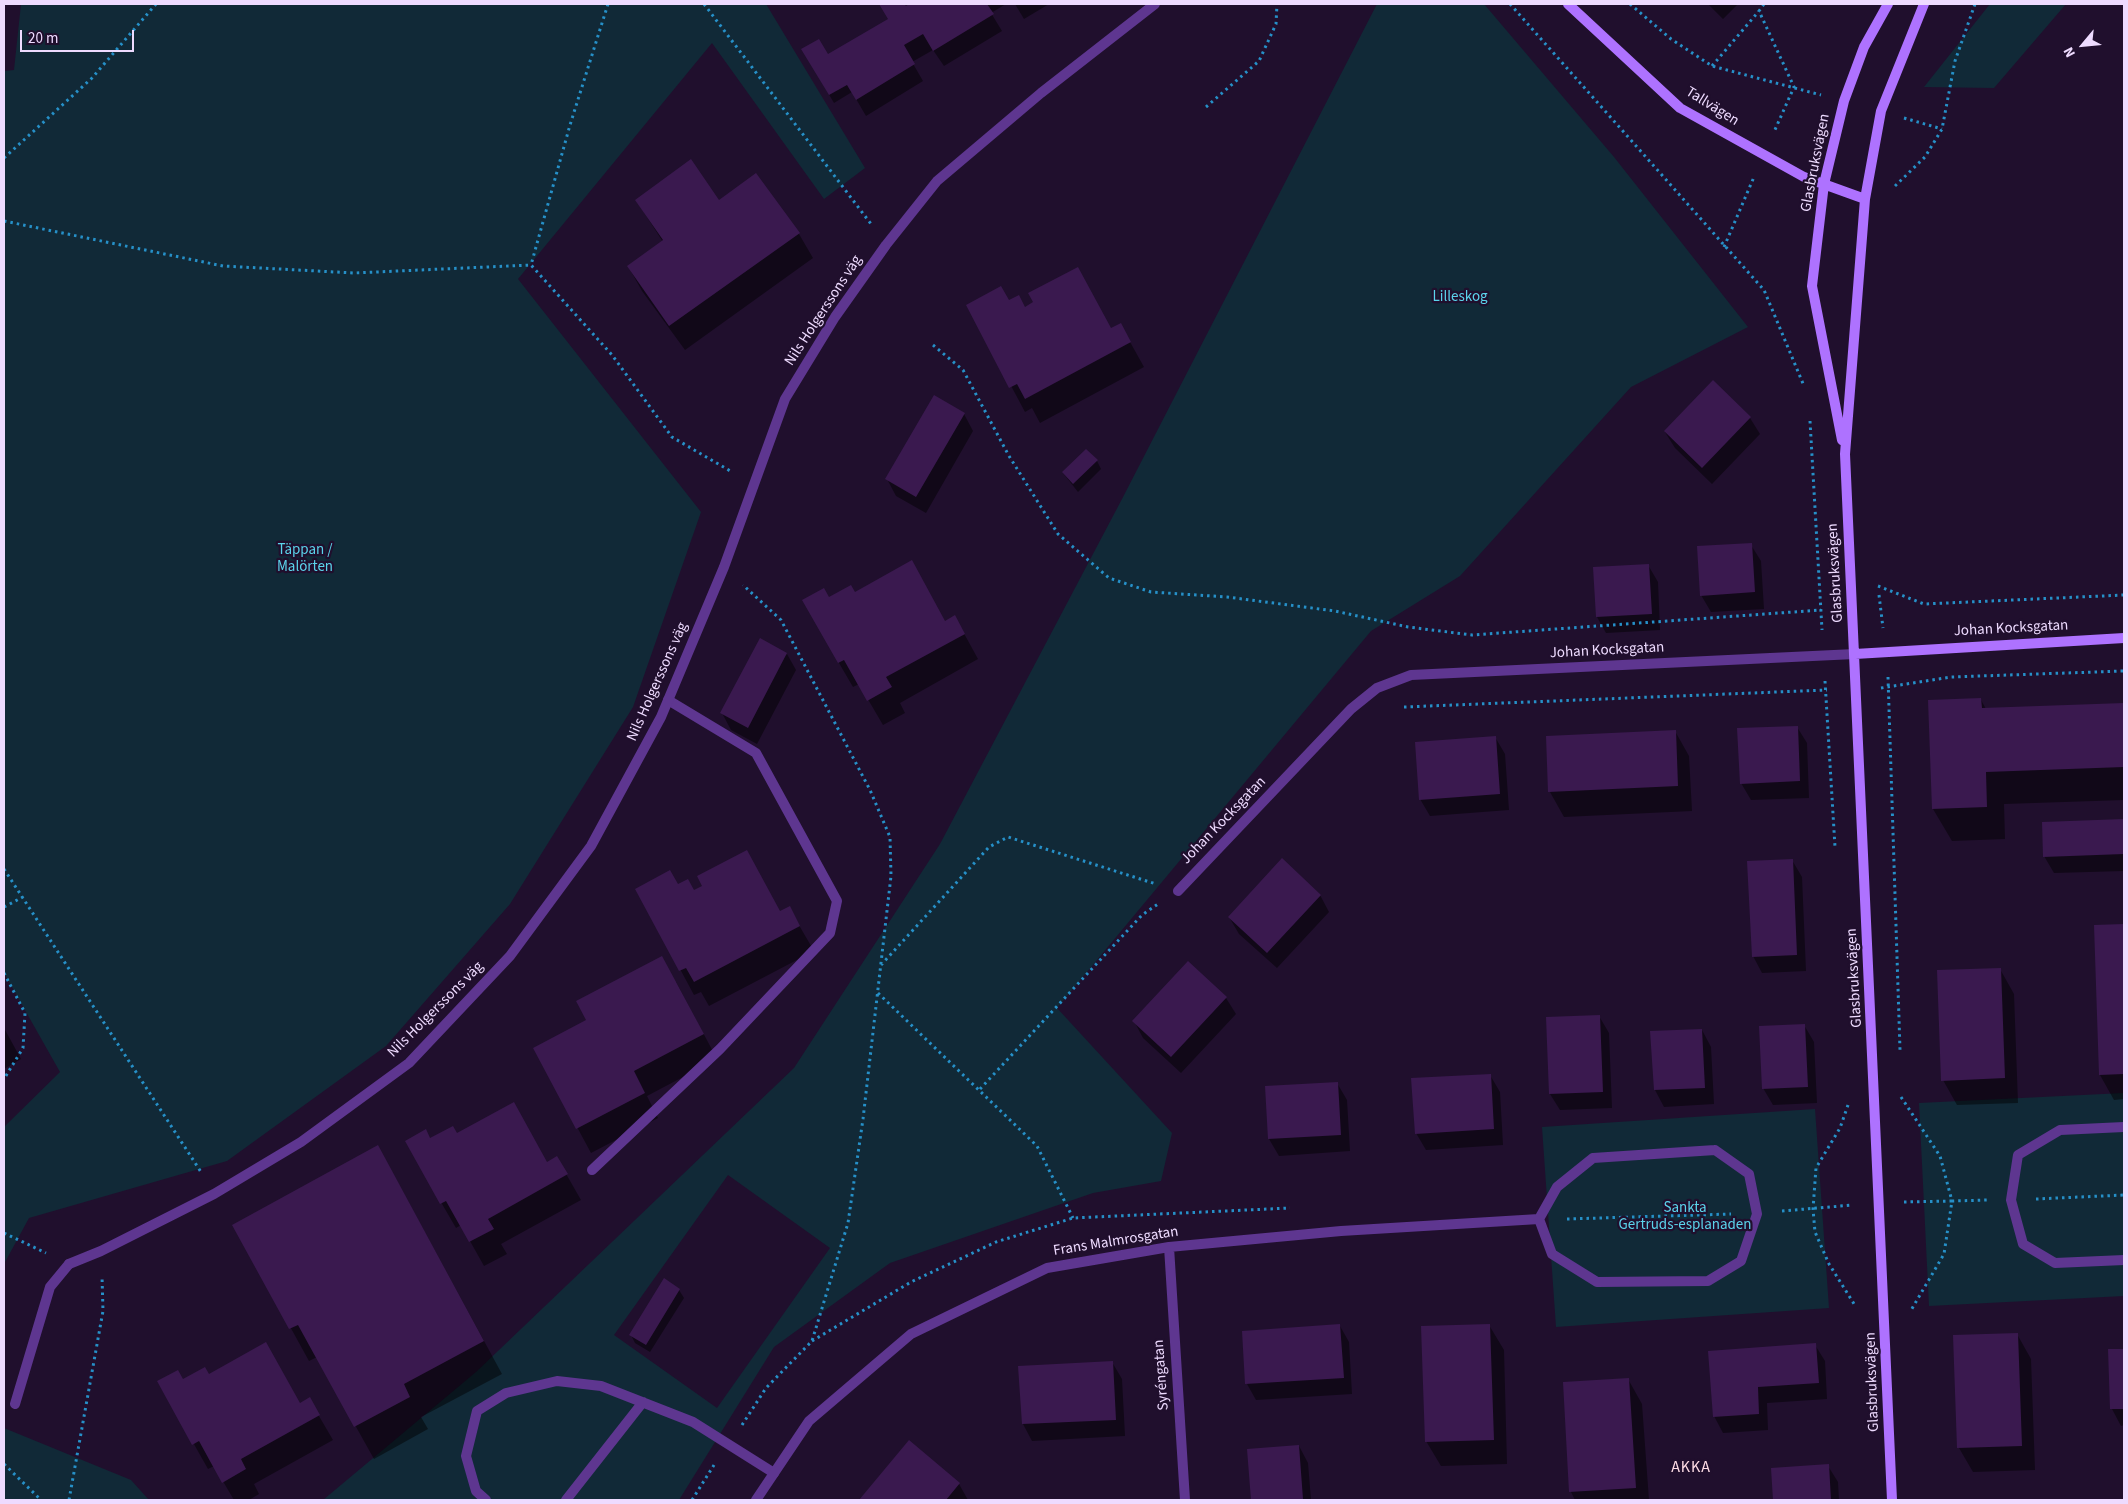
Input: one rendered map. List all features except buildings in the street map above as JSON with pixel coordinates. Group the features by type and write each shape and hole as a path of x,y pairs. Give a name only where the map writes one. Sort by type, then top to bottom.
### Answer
{"main road":[{"name":"Tallvägen","path":"1568,4 1680,108 1804,177 1865,199"},
{"name":"Glasbruksvägen","path":"1845,454 1812,286 1824,184 1844,101 1864,47 1888,4"},
{"name":"Glasbruksvägen","path":"1892,1500 1845,454 1865,199 1881,111 1924,4"},
{"name":"Johan Kocksgatan","path":"1855,654 2124,638"}],"street":[{"name":"Nils Holgerssons väg","path":"69,1264 101,1252 214,1194 301,1142 409,1062 510,956 591,846 661,717 724,567 785,399 835,317 886,245 937,181 1041,93 1155,4"},
{"name":"Johan Kocksgatan","path":"1178,891 1351,709 1377,688 1411,675 1855,654"},
{"path":"592,1170 720,1049 830,932 837,901 756,753 668,700"},
{"path":"2124,1127 2060,1130 2018,1155 2011,1200 2023,1244 2055,1263 2124,1260"},
{"path":"1715,1150 1749,1174 1757,1214 1741,1262 1708,1281 1597,1282 1552,1254 1539,1220 1556,1187 1593,1158 1715,1150"},
{"name":"Frans Malmrosgatan","path":"756,1500 809,1421 911,1334 1047,1268 1169,1247 1341,1231 1539,1220"},
{"name":"Syréngatan","path":"1169,1247 1185,1500"},
{"path":"15,1404 50,1286 69,1264"},
{"path":"486,1500 476,1491 466,1456 477,1411 506,1393 557,1381 601,1386 693,1422 774,1473"},
{"path":"566,1500 643,1402"}],"path":[{"path":"4,158 92,78 156,4"},
{"path":"531,265 570,125 608,4"},
{"path":"704,4 886,245"},
{"path":"1206,107 1259,61 1276,24 1278,4"},
{"path":"1510,4 1764,290 1806,390"},
{"path":"1630,4 1671,39 1712,66 1844,101"},
{"path":"1892,189 1925,157 1942,129 1955,61 1974,4"},
{"path":"1712,66 1758,11"},
{"path":"1881,111 1942,129"},
{"path":"4,221 223,266 354,273 531,265"},
{"path":"531,265 612,355 672,437 754,485"},
{"path":"934,345 963,370 1009,456 1058,534 1109,578 1151,592 1227,597 1335,611 1408,628 1472,635 1822,610"},
{"path":"1810,418 1835,856"},
{"path":"692,1500 766,1388 812,1341 848,1223 863,1119 891,876 890,837 870,790 781,620 724,567"},
{"path":"1877,576 1887,652 1889,687 1900,1059"},
{"path":"1878,586 1924,604 2124,595"},
{"path":"1401,707 1857,689 1889,687 1951,677 2124,670"},
{"path":"881,964 989,847 1008,837 1178,891"},
{"path":"4,868 214,1194"},
{"path":"980,1089 1142,915 1178,891"},
{"path":"4,907 23,897"},
{"path":"4,973 25,1013 23,1048 4,1079"},
{"path":"878,993 980,1089 1037,1146 1073,1218"},
{"path":"1901,1088 1901,1098 1940,1156 1952,1201 1944,1254 1910,1313"},
{"path":"1850,1100 1840,1128 1816,1168 1813,1209 1815,1232 1829,1264 1856,1306 1856,1315"},
{"path":"1880,1203 2124,1195"},
{"path":"4,1233 69,1264"},
{"path":"69,1500 103,1311 101,1252"},
{"path":"4,1464 41,1500"}],"green space":[{"name":"Täppan / Malörten","path":"21,4 766,4 865,168 824,199 712,43 518,279 701,512 633,707 510,904 386,1046 227,1161 29,1218 4,1264 4,1127 60,1072 4,973 4,71 14,70"},
{"name":"Lilleskog","path":"1377,4 1484,4 1614,157 1748,327 1631,387 1460,576 1371,631 1057,1008 1172,1133 1161,1181 1093,1193 890,1263 774,1347 679,1500 323,1500 476,1372 794,1068 940,844 1122,499","holes":["728,1175 830,1248 717,1408 614,1335"]},
{"path":"1990,4 2066,4 1994,88 1924,87"},
{"path":"2124,1093 2124,1296 1929,1306 1919,1103"},
{"name":"Sankta Gertruds-esplanaden","path":"1815,1109 1829,1308 1556,1327 1542,1127"},
{"path":"4,1428 131,1480 149,1500 4,1500"}],"district":[{"name":"AKKA","path":"1691,1468"}]}
